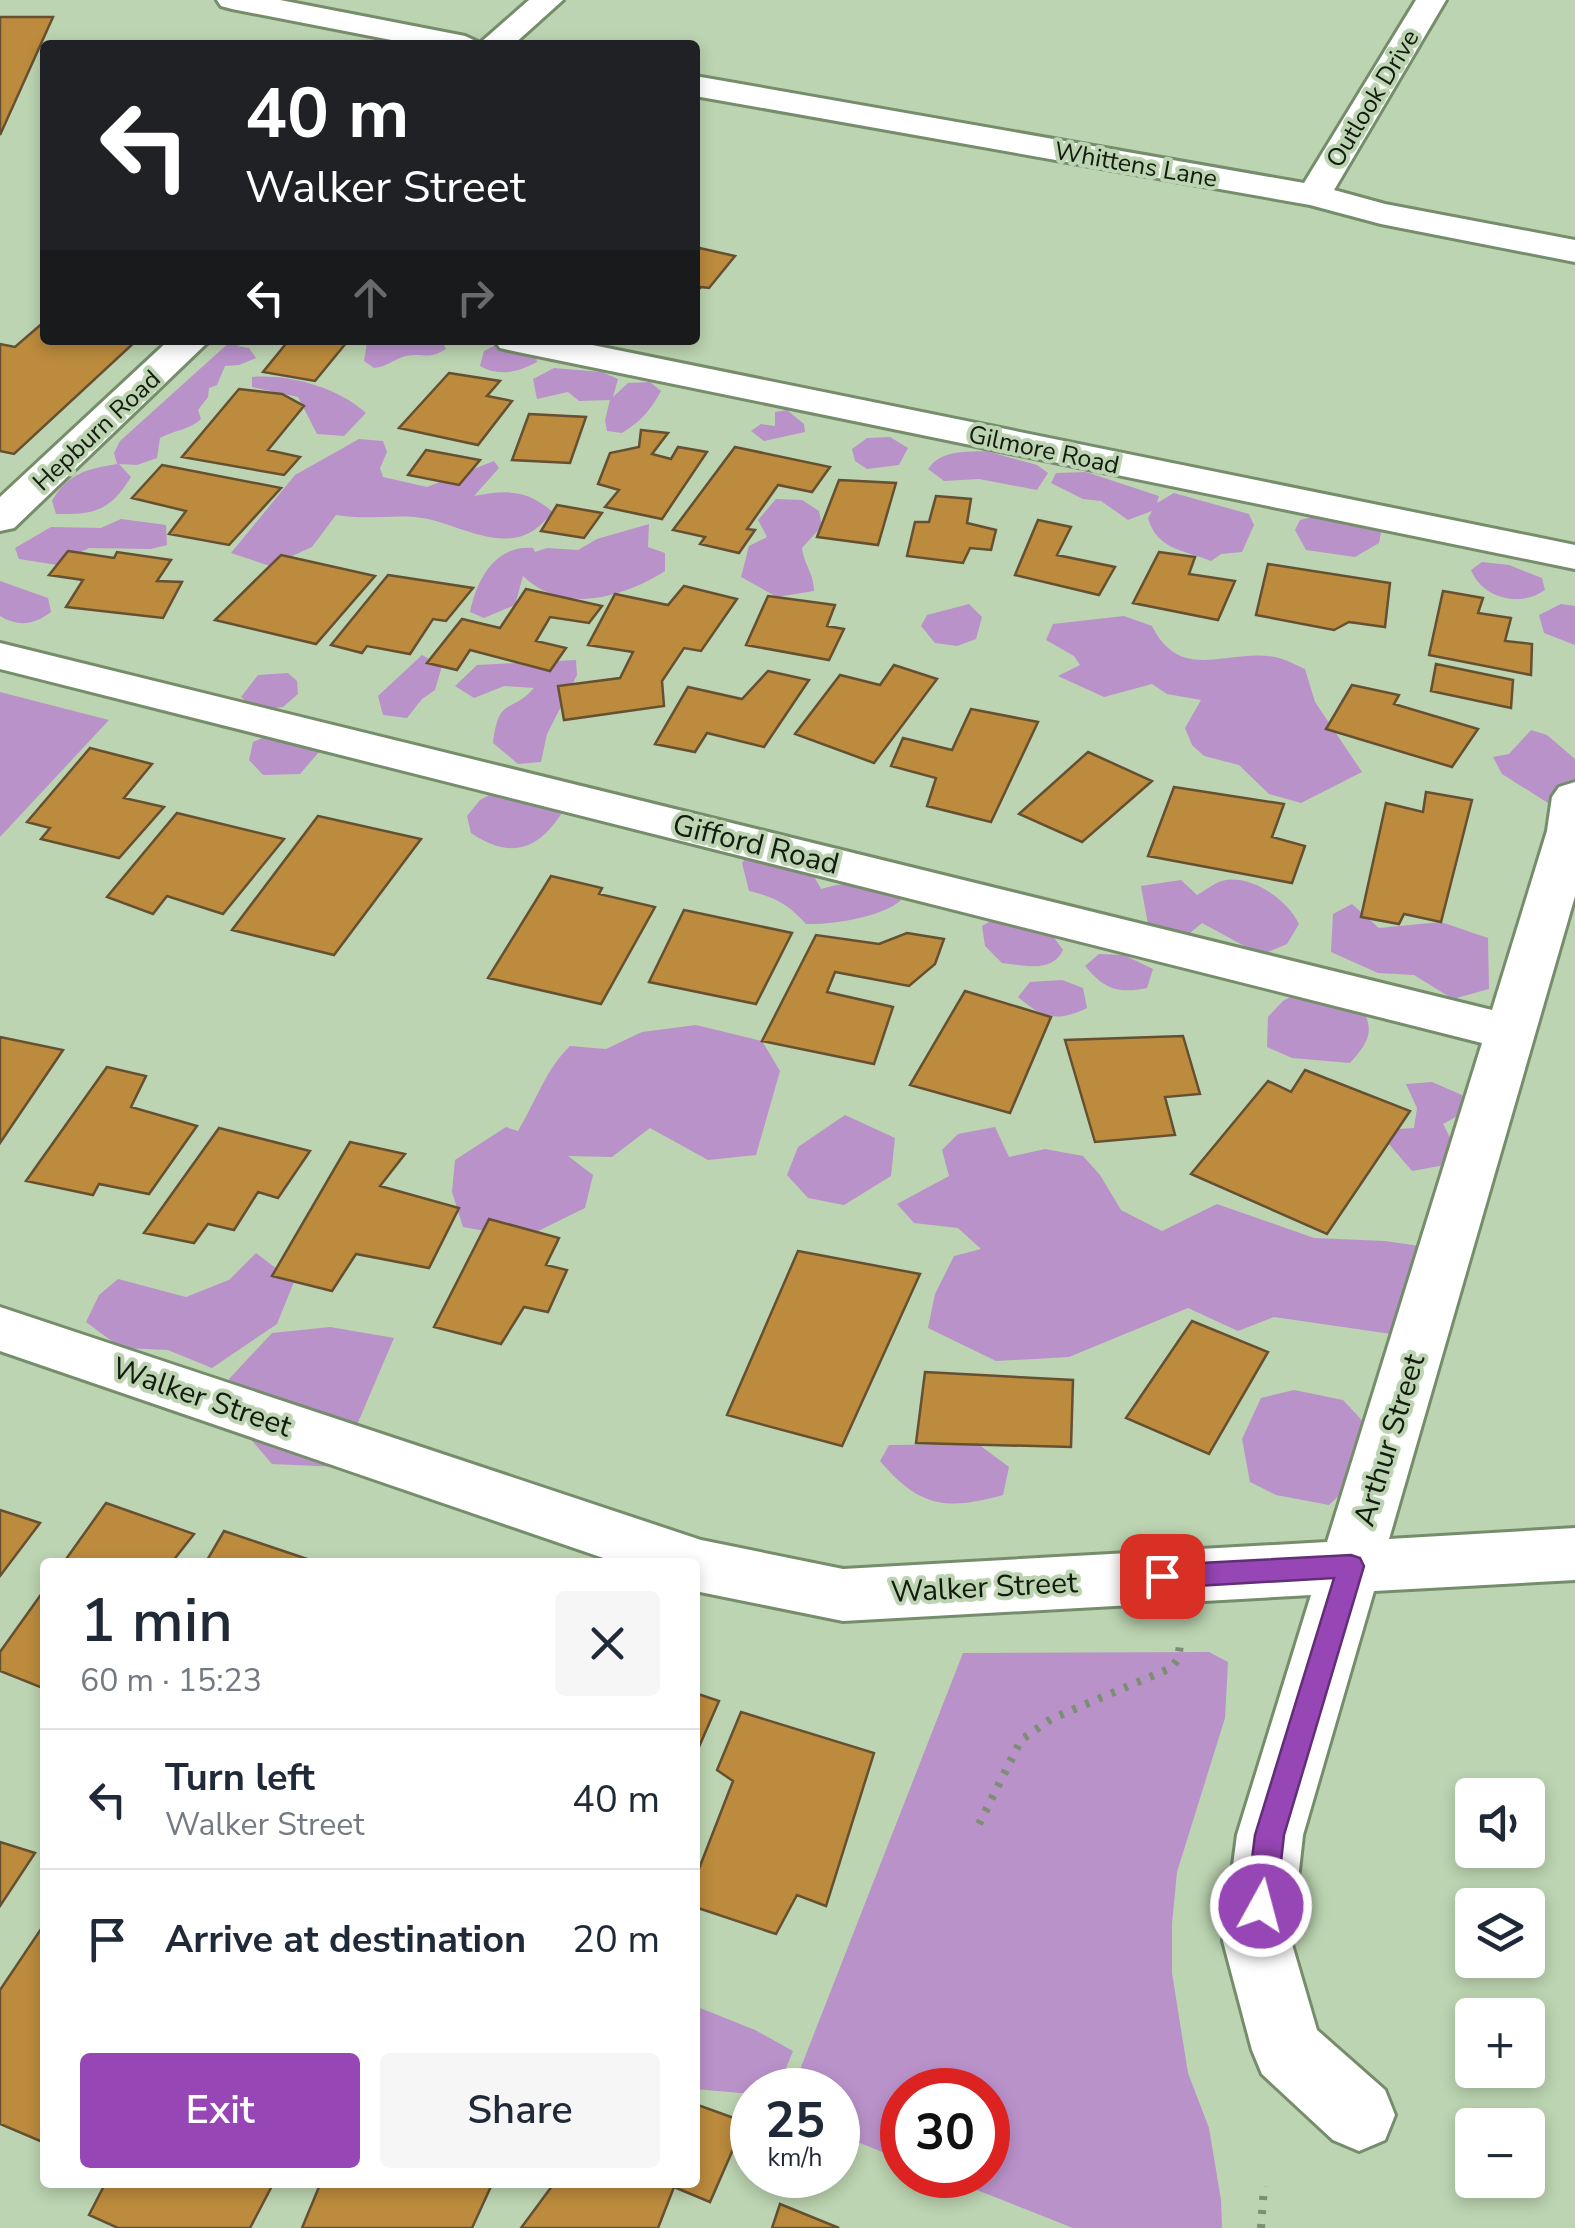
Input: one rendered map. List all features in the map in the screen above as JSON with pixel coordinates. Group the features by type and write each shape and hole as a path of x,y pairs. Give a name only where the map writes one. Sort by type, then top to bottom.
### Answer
{"street":[{"path":"232,0 439,40"},
{"path":"500,40 548,0"},
{"name":"Outlook Drive","path":"1314,196 1431,0"},
{"name":"Whittens Lane","path":"700,87 1314,196 1381,214 1575,250"},
{"name":"Hepburn Road","path":"0,520 186,345"},
{"name":"Gilmore Road","path":"537,345 1575,557"},
{"name":"Gifford Road","path":"0,656 1511,1032"},
{"name":"Arthur Street","path":"1359,2114 1287,2050 1257,1942 1270,1835 1573,820"},
{"name":"Walker Street","path":"0,1329 674,1558"},
{"name":"Walker Street","path":"700,1566 843,1595 1575,1554"}],"path":[{"path":"979,1824 1022,1740 1051,1719 1171,1668 1178,1659 1180,1644"},
{"path":"1261,2228 1264,2186"}],"shaded area":[{"path":"226,345 249,348 256,358 225,366 217,385 209,388 208,397 198,410 201,419 160,438 157,458 137,465 119,464 131,477 109,503 92,511 56,514 52,501 65,484 87,471 117,464 114,453 120,441"},
{"path":"367,345 444,345 446,349 406,356 374,368 364,361"},
{"path":"496,345 534,345 537,362 508,372 494,371 480,366 484,351"},
{"path":"554,368 602,372 618,379 613,397 628,383 650,382 661,391 628,429 622,433 607,431 605,420 610,400 579,401 568,392 537,399 533,379"},
{"path":"252,377 312,384 341,396 366,413 344,436 317,434 298,397 252,387"},
{"path":"787,410 804,424 805,432 764,441 751,431 761,424 775,426 775,412"},
{"path":"890,437 908,448 899,465 867,469 855,461 852,449 867,438"},
{"path":"359,439 383,441 387,452 380,468 383,477 427,487 494,461 499,468 474,496 516,493 553,512 529,533 501,539 429,519 336,515 312,547 270,566 231,553 295,475"},
{"path":"986,451 1037,465 1048,473 1037,490 979,479 944,481 928,469 947,455"},
{"path":"1086,472 1159,496 1157,503 1174,493 1249,514 1254,525 1242,552 1221,554 1211,561 1165,543 1152,529 1148,518 1152,511 1128,520 1101,501 1083,499 1051,483 1056,473"},
{"path":"776,499 802,500 819,511 822,526 802,548 814,591 777,597 741,577 749,546 767,537 758,520"},
{"path":"1331,512 1382,527 1379,543 1355,557 1306,550 1295,530 1300,520"},
{"path":"121,519 166,525 167,545 151,549 89,548 57,565 19,559 15,548 51,527 101,528"},
{"path":"649,524 648,547 665,553 665,571 648,581 612,595 574,599 539,588 523,576 515,605 484,618 470,612 483,577 508,552 533,548 535,552 547,548 578,550 597,539"},
{"path":"1482,562 1509,565 1542,578 1545,590 1514,599 1493,593 1476,580 1471,570"},
{"path":"0,581 48,598 51,612 26,623 0,616"},
{"path":"969,604 982,617 976,639 957,646 935,643 921,626 927,615"},
{"path":"1561,604 1575,606 1575,645 1544,633 1539,615"},
{"path":"1124,616 1152,626 1164,644 1191,659 1257,655 1275,657 1305,669 1315,702 1362,772 1301,803 1269,794 1239,765 1204,756 1192,745 1185,728 1201,700 1167,694 1152,684 1104,697 1058,676 1080,665 1074,656 1046,640 1053,624"},
{"path":"422,655 442,666 435,690 407,718 383,715 378,696"},
{"path":"576,660 577,675 547,734 541,762 518,764 493,743 502,712 534,688 504,686 474,698 455,686 477,665"},
{"path":"288,673 297,681 298,694 283,707 256,710 241,697 258,675"},
{"path":"0,692 109,720 0,837"},
{"path":"1531,730 1547,735 1575,759 1575,795 1548,803 1502,774 1493,757 1509,754"},
{"path":"275,733 331,738 300,774 263,775 249,760 253,742"},
{"path":"511,783 547,792 563,811 544,835 523,847 485,841 471,833 467,816 480,800"},
{"path":"753,848 809,867 821,889 863,883 882,888 901,900 856,919 806,924 781,903 749,891 742,863"},
{"path":"1181,880 1197,895 1223,881 1259,886 1278,899 1299,924 1287,944 1261,955 1202,923 1190,933 1148,924 1141,886"},
{"path":"1352,904 1379,928 1441,922 1488,938 1489,989 1453,999 1414,975 1378,973 1331,952 1333,914"},
{"path":"1002,914 1047,928 1063,950 1058,958 1036,966 1002,963 985,946 982,926"},
{"path":"1099,954 1124,955 1153,969 1147,988 1120,990 1099,980 1085,966"},
{"path":"1062,980 1083,988 1087,1008 1051,1016 1018,997 1030,982"},
{"path":"1307,988 1353,992 1369,1029 1365,1044 1350,1063 1292,1058 1267,1047 1268,1017 1283,1001"},
{"path":"696,1025 762,1041 780,1071 756,1155 708,1160 650,1128 612,1157 568,1156 593,1175 585,1208 524,1238 463,1227 452,1192 455,1160 506,1127 518,1131 548,1075 570,1046 606,1049 642,1032"},
{"path":"1432,1082 1462,1095 1465,1112 1443,1124 1455,1147 1445,1165 1412,1171 1388,1143 1398,1129 1414,1128 1417,1108 1406,1084"},
{"path":"845,1115 895,1138 891,1176 844,1205 808,1198 787,1175 798,1147"},
{"path":"995,1127 1009,1157 1045,1149 1083,1156 1121,1210 1162,1231 1217,1204 1314,1238 1433,1248 1398,1335 1274,1317 1238,1331 1188,1308 1069,1357 996,1361 928,1328 935,1294 954,1256 981,1249 958,1228 914,1223 897,1204 949,1176 942,1150 958,1134"},
{"path":"256,1253 294,1282 277,1324 212,1368 168,1350 121,1348 86,1322 99,1295 118,1279 186,1297 229,1280"},
{"path":"330,1327 394,1338 339,1467 272,1464 235,1421 229,1379 272,1333"},
{"path":"1294,1390 1343,1400 1373,1432 1363,1473 1329,1505 1276,1495 1250,1482 1242,1439 1261,1398"},
{"path":"978,1444 1009,1467 1003,1495 965,1503 935,1501 908,1488 880,1461 889,1445"},
{"path":"1209,1652 1228,1662 1225,1718 1177,1872 1172,1924 1172,1973 1188,2073 1209,2128 1222,2228 1073,2228 997,2198 1010,2198 1010,2068 880,2068 880,2151 860,2143 860,2068 801,2068 963,1653"},
{"path":"700,2008 755,2030 793,2051 786,2068 730,2068 730,2092 700,2089"}],"building":[{"path":"0,17 53,17 40,40 0,135"},
{"path":"700,248 735,256 709,288 701,287"},
{"path":"40,325 40,345 132,345 14,454 0,451 0,344 15,347"},
{"path":"285,345 345,345 315,381 263,372"},
{"path":"449,373 500,381 487,396 512,401 478,445 399,428"},
{"path":"239,389 282,394 304,406 268,450 300,457 284,475 182,457"},
{"path":"529,414 586,417 570,463 512,460"},
{"path":"641,430 668,433 652,454 671,459 678,447 707,452 662,519 605,507 619,490 598,484 610,453 639,447"},
{"path":"735,447 830,467 812,492 778,485 747,529 755,530 739,553 700,544 705,537 673,530"},
{"path":"426,450 480,460 459,485 408,475"},
{"path":"162,465 281,488 229,545 169,534 186,511 132,498"},
{"path":"839,480 896,483 878,545 817,537"},
{"path":"936,496 971,499 967,523 996,530 991,550 970,548 963,563 907,556 915,522 929,522"},
{"path":"557,505 602,513 584,538 541,531"},
{"path":"1038,520 1071,527 1057,555 1115,567 1099,595 1015,575"},
{"path":"68,551 114,558 117,552 171,560 157,581 182,582 163,618 66,607 83,580 49,575"},
{"path":"1159,552 1195,557 1189,574 1235,581 1218,620 1133,603"},
{"path":"281,555 375,576 316,644 215,620"},
{"path":"1268,564 1390,583 1385,627 1349,622 1334,630 1256,615"},
{"path":"388,575 473,588 446,621 433,619 410,654 367,646 362,653 331,645"},
{"path":"684,586 737,599 701,651 684,648 662,681 664,706 564,720 558,686 620,678 633,652 588,645 615,594 668,605"},
{"path":"526,589 602,606 589,623 550,617 536,641 566,648 550,671 470,650 457,670 427,663 462,619 500,628"},
{"path":"1443,591 1483,598 1478,613 1511,618 1505,641 1532,644 1531,675 1429,655"},
{"path":"768,596 835,605 827,626 844,629 829,660 746,645"},
{"path":"1436,664 1513,680 1511,708 1431,691"},
{"path":"894,665 937,679 874,763 795,734 840,675 880,685"},
{"path":"768,671 809,680 764,747 707,733 695,752 655,744 688,687 742,699"},
{"path":"1352,685 1399,695 1394,704 1478,729 1452,767 1326,729"},
{"path":"971,709 1038,722 991,822 927,806 936,778 891,766 903,738 952,750"},
{"path":"90,748 152,764 124,798 164,807 119,858 41,839 50,828 27,822"},
{"path":"1088,752 1152,781 1082,842 1019,814"},
{"path":"1174,787 1284,804 1272,837 1305,846 1292,883 1148,856"},
{"path":"1426,792 1472,800 1441,922 1404,914 1399,924 1361,917 1386,803 1423,812"},
{"path":"177,813 284,839 223,914 167,896 153,914 107,897"},
{"path":"318,816 421,839 334,955 232,930"},
{"path":"551,876 602,888 599,894 655,907 601,1004 488,978"},
{"path":"684,910 792,933 756,1004 649,982"},
{"path":"907,933 944,939 935,964 909,986 835,972 827,992 893,1007 874,1064 762,1041 816,935 879,944"},
{"path":"965,991 1051,1017 1010,1113 910,1085"},
{"path":"1183,1036 1200,1094 1165,1097 1175,1135 1095,1142 1065,1040"},
{"path":"0,1037 63,1050 0,1143"},
{"path":"107,1067 146,1076 131,1107 197,1126 149,1194 99,1184 93,1195 26,1181"},
{"path":"1305,1070 1410,1111 1327,1234 1191,1174 1268,1081 1291,1092"},
{"path":"219,1128 310,1151 278,1198 258,1192 234,1230 208,1224 194,1243 144,1233"},
{"path":"350,1142 405,1154 380,1186 459,1208 429,1268 356,1254 332,1291 272,1276"},
{"path":"489,1219 559,1238 546,1265 567,1270 548,1312 524,1307 501,1344 434,1327"},
{"path":"798,1251 920,1274 842,1446 727,1415"},
{"path":"1192,1321 1268,1352 1209,1454 1126,1418"},
{"path":"925,1372 1073,1380 1071,1447 916,1443"},
{"path":"106,1503 194,1534 175,1558 67,1558"},
{"path":"0,1510 40,1523 0,1576"},
{"path":"224,1531 304,1558 208,1558"},
{"path":"40,1596 40,1687 0,1671 0,1652"},
{"path":"700,1695 719,1701 700,1745"},
{"path":"741,1712 874,1753 826,1906 797,1895 776,1934 700,1909 700,1866 733,1781 717,1770"},
{"path":"0,1842 35,1853 0,1906"},
{"path":"40,1930 40,2141 0,2124 0,1990"},
{"path":"700,2106 730,2117 730,2156 710,2202 676,2188 700,2188"},
{"path":"103,2188 271,2188 250,2228 118,2228 89,2215"},
{"path":"319,2188 490,2188 472,2228 302,2228"},
{"path":"551,2188 674,2188 658,2228 521,2228"},
{"path":"780,2204 839,2228 772,2228"}],"route":[{"path":"1162,1576 1351,1566 1270,1835 1261,1906"}]}
